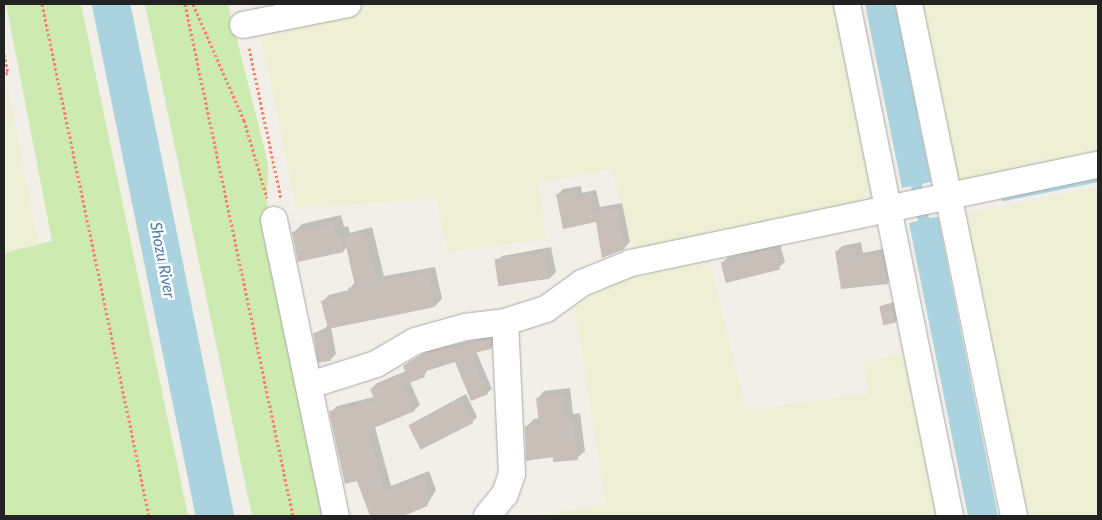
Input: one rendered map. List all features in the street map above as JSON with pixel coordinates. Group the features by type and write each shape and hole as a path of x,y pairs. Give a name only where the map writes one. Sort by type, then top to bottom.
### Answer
{"street":[{"path":"243,25 348,4"},
{"path":"846,4 918,202 1014,516"},
{"path":"909,4 918,202 950,516"},
{"path":"310,385 376,364 415,341 465,327 505,322 546,309 582,283 631,263 1098,165"},
{"path":"274,220 336,516"},
{"path":"487,516 505,494 512,474 505,322"}],"path":[{"path":"42,4 149,516"},
{"path":"185,4 293,516"},
{"path":"193,4 244,120 274,220"},
{"path":"243,25 278,173 281,203 274,220"},
{"path":"4,54 8,73 4,74"}],"green space":[{"path":"6,4 81,4 188,516 4,516 4,253 52,241"},
{"path":"145,4 228,4 268,163 267,224 327,516 252,516"},
{"path":"251,4 834,4 873,203 634,254 612,169 539,183 546,239 448,252 436,199 296,208 270,77"},
{"path":"918,4 1098,4 1098,158 954,186"},
{"path":"4,68 39,246 4,253"},
{"path":"1098,187 1098,516 1024,516 960,215"},
{"path":"709,257 746,410 869,393 863,362 908,352 942,516 532,516 606,504 574,305 622,279"}],"water":[{"path":"865,4 895,4 931,182 922,184 929,218 938,217 998,516 968,516 909,223 918,221 911,186 902,188"}],"building":[{"path":"575,191 576,198 591,195 594,212 617,208 625,249 602,258 596,222 563,229 556,194"},
{"path":"333,223 335,235 340,234 344,252 298,262 292,232"},
{"path":"366,233 377,282 428,273 435,307 328,329 321,301 349,294 348,288 355,286 344,237"},
{"path":"856,248 857,258 882,253 888,284 841,289 835,251"},
{"path":"775,249 780,269 726,283 721,263"},
{"path":"546,252 550,279 498,286 495,259"},
{"path":"892,304 896,323 883,325 879,307"},
{"path":"326,331 331,361 318,363 313,333"},
{"path":"491,339 491,349 470,354 488,394 471,401 455,362 423,372 425,377 409,383 403,366 421,355"},
{"path":"400,376 415,411 369,430 385,491 423,476 431,497 425,500 428,506 403,516 370,516 357,481 345,484 329,411 375,400 370,389"},
{"path":"563,395 566,421 573,420 578,460 553,462 553,457 526,461 525,426 539,424 536,398"},
{"path":"461,399 473,423 421,450 408,426"}],"waterway":[{"name":"Shozu River","path":"111,4 215,516"},
{"path":"1004,198 1098,179"}]}
